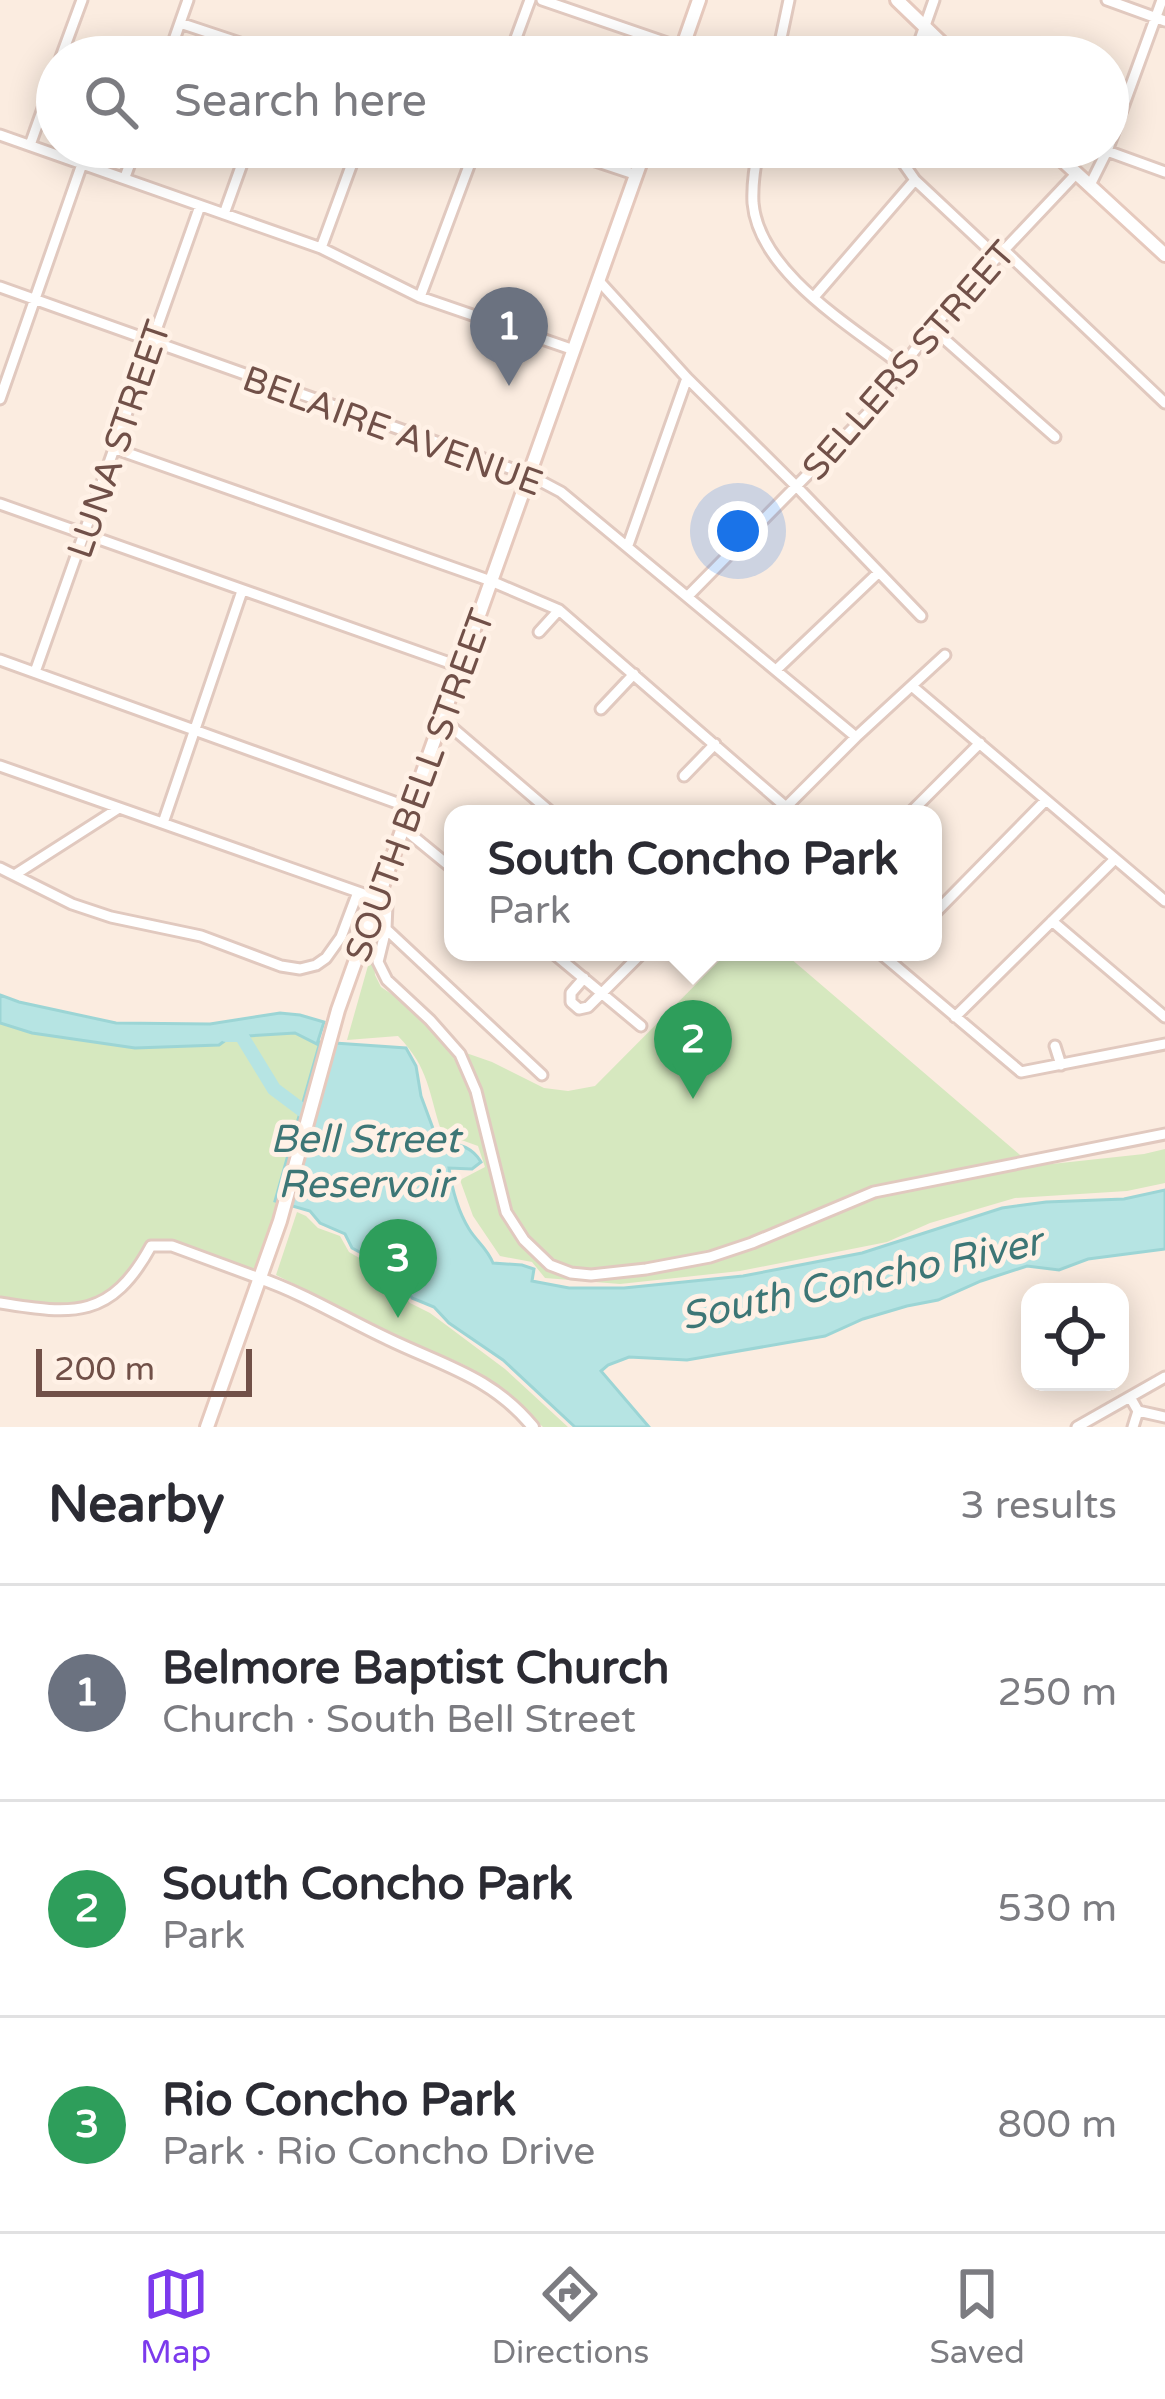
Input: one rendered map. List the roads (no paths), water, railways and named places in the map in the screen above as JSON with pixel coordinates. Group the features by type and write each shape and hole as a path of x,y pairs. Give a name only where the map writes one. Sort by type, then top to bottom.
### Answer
{"main road":[{"path":"686,36 699,0"},
{"path":"897,0 935,36"},
{"name":"SOUTH BELL STREET","path":"207,1427 280,1221 338,1010 639,168"},
{"path":"1070,168 1165,255"}],"street":[{"path":"69,36 82,0"},
{"path":"175,36 188,0"},
{"path":"517,36 530,0"},
{"path":"542,0 638,36"},
{"path":"781,36 789,0"},
{"path":"922,36 934,0"},
{"path":"1107,0 1160,19"},
{"path":"1129,96 1160,19 1162,0"},
{"path":"180,23 219,36"},
{"path":"30,145 36,128"},
{"path":"0,134 36,147"},
{"path":"1129,159 1165,172"},
{"path":"0,399 81,168"},
{"path":"95,168 321,248 420,297 574,350"},
{"path":"125,177 128,168"},
{"path":"224,214 240,168"},
{"path":"321,248 350,168"},
{"path":"420,297 468,168"},
{"path":"616,168 637,175"},
{"path":"754,168 753,206 779,264 902,365"},
{"path":"907,168 1165,403"},
{"path":"1090,185 1098,168"},
{"name":"SELLERS STREET","path":"688,596 883,398 932,328 1076,174"},
{"path":"814,297 916,180"},
{"name":"LUNA STREET","path":"34,672 200,206"},
{"path":"599,280 687,378 921,616"},
{"name":"BELAIRE AVENUE","path":"0,287 529,476 561,492 856,736"},
{"path":"932,328 1055,437"},
{"path":"628,545 687,378"},
{"path":"113,448 491,581 559,610 715,744 777,805"},
{"path":"0,503 460,667"},
{"path":"776,670 878,573"},
{"path":"163,823 242,590"},
{"path":"539,632 559,610"},
{"path":"787,805 945,655"},
{"path":"0,660 411,808"},
{"path":"601,709 634,674"},
{"path":"913,687 1165,901"},
{"path":"442,719 542,805"},
{"path":"918,805 980,743"},
{"path":"684,776 715,744"},
{"path":"0,766 387,904 379,962 387,980 460,1054 476,1091 506,1212 524,1240 550,1265 571,1274 646,1269 710,1257 874,1192 1165,1134"},
{"path":"942,906 1045,801"},
{"path":"16,874 119,808"},
{"path":"404,828 444,861"},
{"path":"955,1017 1115,859"},
{"path":"0,868 72,904 200,936 300,969 326,958 341,937 358,892"},
{"path":"1052,921 1165,1017"},
{"path":"386,929 542,1075"},
{"path":"564,961 641,1026"},
{"path":"584,978 571,994 571,1002 579,1009 588,1007 634,961"},
{"path":"894,961 1021,1072 1165,1044"},
{"path":"1055,1046 1061,1065"},
{"path":"0,1303 47,1310 97,1304 119,1291 151,1246 172,1246 296,1291 387,1339 473,1376 502,1394 533,1427"},
{"path":"1077,1427 1165,1377"},
{"path":"1130,1396 1138,1412 1133,1427"},
{"path":"1138,1412 1165,1417"}],"water":[{"path":"0,995 116,1023 210,1024 280,1013 324,1022 317,1044 295,1033 230,1037 219,1045 135,1048 32,1033 0,1023"},
{"path":"320,1042 406,1048 416,1066 438,1142 463,1146 481,1162 472,1169 449,1168 465,1222 493,1263 534,1269 532,1281 569,1288 624,1288 743,1276 862,1253 1002,1208 1124,1199 1165,1190 1165,1249 1088,1259 1059,1270 1027,1266 938,1300 863,1319 825,1336 687,1360 629,1357 601,1371 649,1427 575,1427 503,1360 434,1307 412,1298 403,1282 385,1276 352,1248 345,1234 320,1223 310,1211 275,1201"}],"waterway":[{"name":"Bell Street Reservoir","path":"226,1035 241,1035 274,1089 314,1119"}],"place":[{"name":"Belmore Baptist Church","path":"509,386"},
{"name":"South Concho Park","path":"693,1099"},
{"name":"Rio Concho Park","path":"398,1318"}],"water label":[{"name":"South Concho River","path":"861,1278"}]}
